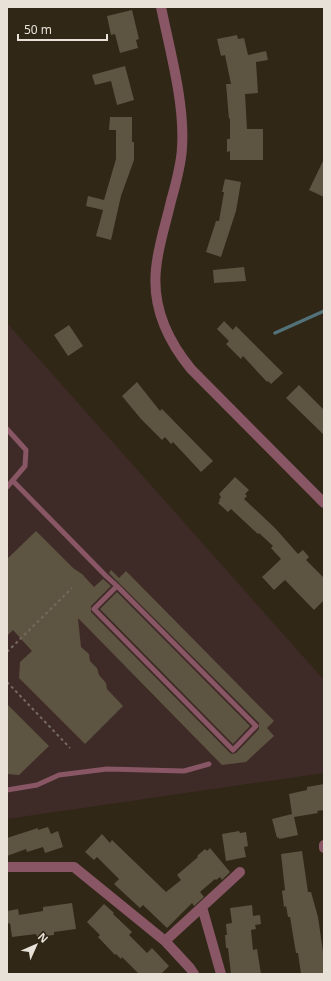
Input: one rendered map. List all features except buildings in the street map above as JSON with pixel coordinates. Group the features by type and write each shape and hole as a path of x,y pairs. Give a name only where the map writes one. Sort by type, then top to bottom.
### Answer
{"street":[{"path":"161,7 179,99 182,125 182,148 179,170 159,250 156,270 156,288 162,319 167,334 178,353 191,369 324,503"},
{"path":"7,867 74,868 165,941 194,974"},
{"path":"165,941 240,872"},
{"path":"202,907 221,974"}],"lane":[{"path":"7,429 26,450 25,466 7,487"},
{"path":"13,481 256,726 233,750 94,609 117,586"},
{"path":"7,790 37,785 59,775 107,769 184,771 209,764"}],"path":[{"path":"7,652 72,588"},
{"path":"7,682 70,748"}],"shaded area":[{"path":"7,323 324,680 324,773 7,819"}],"waterway":[{"path":"275,333 324,311"}]}
